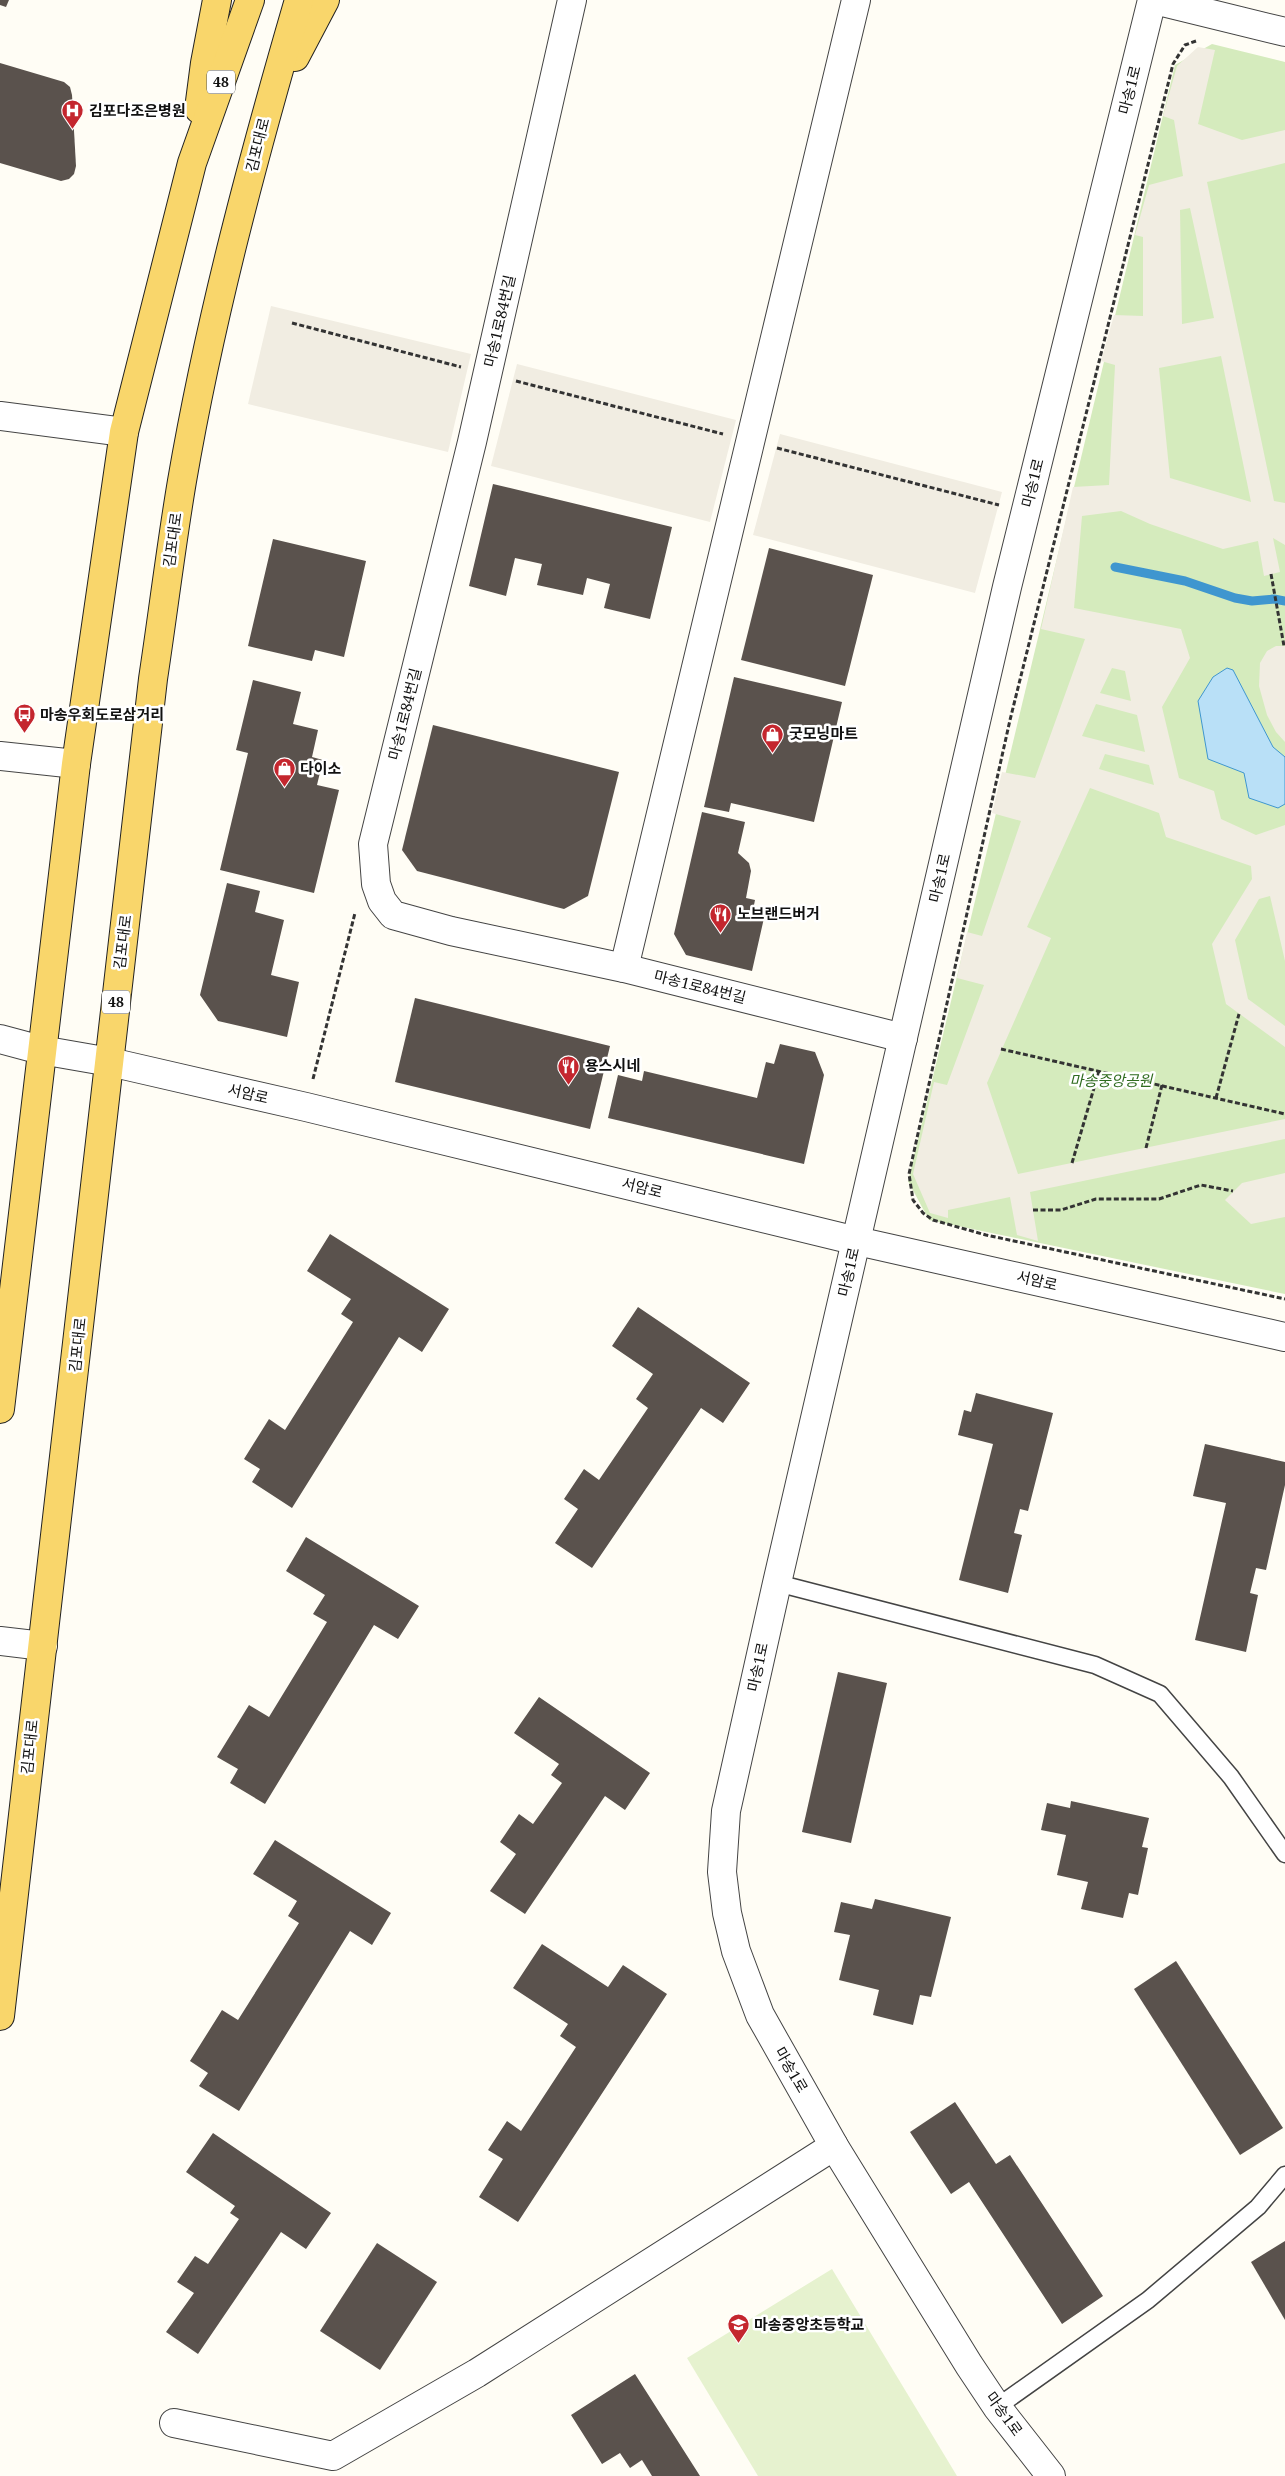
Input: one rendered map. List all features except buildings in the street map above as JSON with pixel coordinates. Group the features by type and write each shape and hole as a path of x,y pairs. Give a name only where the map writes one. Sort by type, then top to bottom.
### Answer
{"main road":[{"path":"192,163 205,63 217,0"},
{"name":"48","path":"0,1409 3,1355 76,764 124,432 192,163 250,0"},
{"name":"김포대로","path":"0,2016 153,679 182,480 216,315 267,112 299,0"},
{"path":"267,112 325,0"}],"street":[{"name":"마송1로84번길","path":"572,0 488,373 372,844 376,884 382,901 393,915 451,931 624,968 903,1038"},
{"path":"624,968 856,0"},
{"path":"1153,0 1285,32"},
{"name":"마송1로","path":"1051,2476 997,2407 964,2356 834,2146 760,2015 736,1951 727,1913 722,1872 726,1811 777,1583 1026,512 1153,0"},
{"path":"0,416 124,432"},
{"path":"0,756 76,764"},
{"name":"서암로","path":"0,1038 41,1050 110,1062 306,1107 857,1240 1285,1336"},
{"path":"0,1641 43,1646"},
{"path":"174,2423 333,2456 477,2373 834,2146"}],"lane":[{"path":"777,1583 1095,1665 1160,1694 1231,1777 1285,1854"},
{"path":"997,2407 1148,2300 1258,2207 1285,2175"}],"path":[{"path":"1200,40 1185,45 1173,64 1010,720 917,1136 909,1174 910,1190 913,1200 923,1213 933,1220 986,1235 1285,1299"},
{"path":"292,323 1059,520"},
{"path":"1271,574 1284,646"},
{"path":"306,1107 356,910"},
{"path":"1216,1098 1239,1014"},
{"path":"1002,1050 1285,1114"},
{"path":"1072,1163 1100,1071"},
{"path":"1146,1148 1162,1085"},
{"path":"1032,1210 1061,1210 1096,1199 1159,1199 1200,1184 1234,1192"}],"green space":[{"name":"마송중앙공원","path":"1212,44 1285,62 1285,1294 929,1220 908,1181 1175,65"},
{"path":"832,2269 957,2476 758,2476 687,2358"}],"shaded area":[{"path":"1198,47 1215,50 1198,124 1242,140 1285,130 1285,163 1207,182 1274,501 1285,503 1285,545 1273,538 1280,572 1264,576 1258,541 1223,549 1150,524 1121,511 1082,516 1074,608 1181,629 1190,658 1162,707 1179,778 1214,791 1221,819 1256,835 1285,825 1285,961 1270,896 1259,899 1235,940 1248,999 1285,1026 1285,1047 1226,1004 1212,944 1252,879 1251,866 1166,837 1159,813 1090,788 1027,927 1051,938 987,1083 1018,1174 1285,1119 1285,1139 1030,1192 1038,1241 1017,1235 1010,1197 948,1210 948,1218 930,1213 913,1174 934,1082 947,1085 984,985 957,978 967,932 982,936 1021,821 992,813 1002,772 1035,778 1085,639 1041,629 1073,487 1109,485 1115,365 1101,361 1114,315 1143,316 1143,237 1135,235 1149,185 1183,176 1174,120 1163,116 1177,66","holes":["1190,208 1214,318 1182,324 1180,210","1221,356 1251,502 1170,478 1159,368","1112,668 1125,671 1131,701 1100,693","1096,704 1137,715 1145,752 1082,736","1105,754 1149,765 1154,785 1099,769"]},
{"path":"271,306 471,354 448,452 248,404"},
{"path":"517,364 736,420 710,522 491,466"},
{"path":"780,434 1002,492 975,593 753,535"},
{"path":"1276,646 1285,646 1285,742 1276,732 1267,715 1259,686 1260,663 1267,651"},
{"path":"1285,1173 1285,1217 1251,1224 1225,1200 1242,1183"}],"water":[{"path":"1227,668 1233,670 1273,747 1285,757 1285,804 1278,808 1249,798 1244,773 1208,759 1198,701 1213,677"}],"waterway":[{"path":"1115,567 1185,581 1235,598 1252,601 1274,599 1285,601"}],"place":[{"name":"김포다조은병원","path":"73,130"},
{"name":"마송우회도로삼거리","path":"24,734"},
{"name":"굿모닝마트","path":"773,753"},
{"name":"다이소","path":"284,788"},
{"name":"노브랜드버거","path":"721,933"},
{"name":"용스시네","path":"569,1085"},
{"name":"마송중앙초등학교","path":"738,2344"}]}
